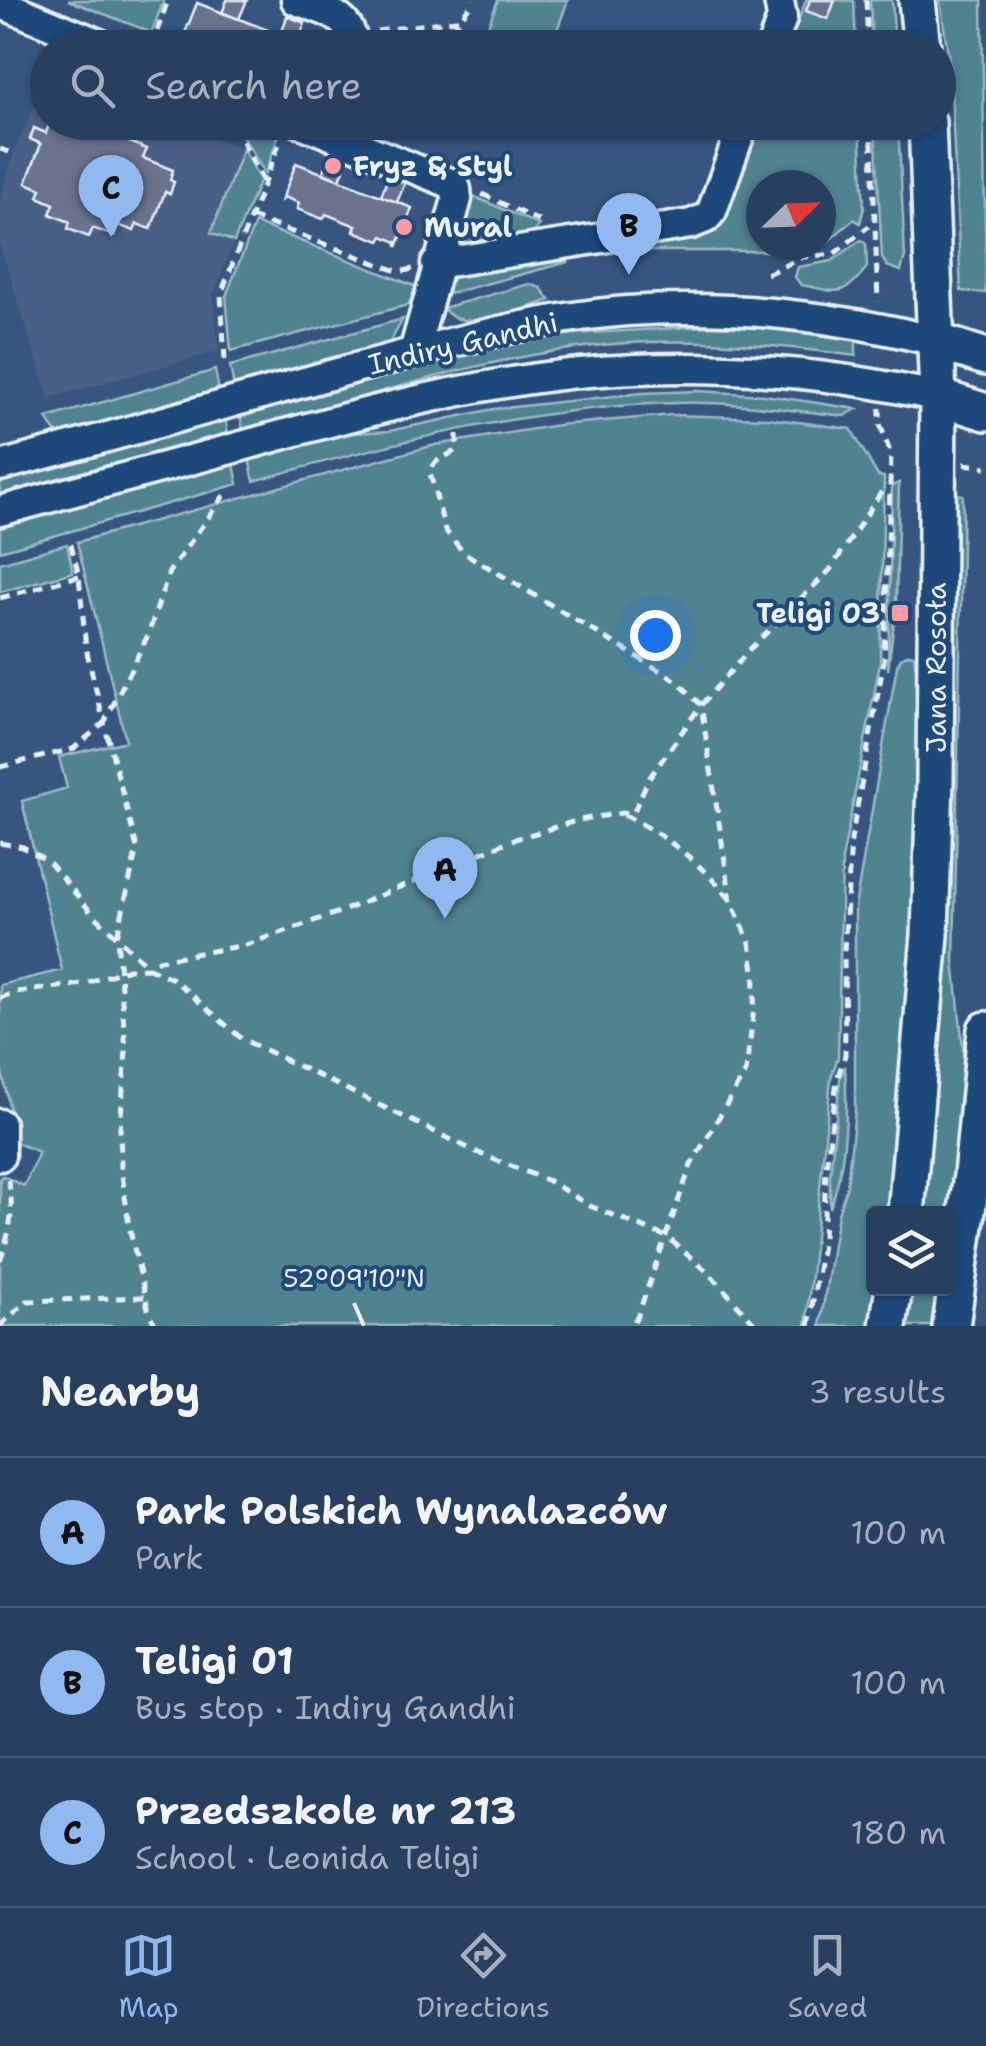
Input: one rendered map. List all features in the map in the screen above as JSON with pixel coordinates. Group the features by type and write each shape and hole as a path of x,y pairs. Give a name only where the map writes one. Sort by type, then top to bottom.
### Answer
{"main road":[{"path":"917,0 920,30"},
{"name":"Jana Rosoła","path":"907,1206 930,935 936,780 938,398 928,140"},
{"path":"936,341 986,357"},
{"path":"938,398 986,412"},
{"path":"951,1326 972,1175 986,1030"},
{"path":"888,1326 893,1296"}],"street":[{"path":"296,0 344,19 349,30"},
{"path":"778,30 782,18 780,0"},
{"path":"9,7 66,30"},
{"path":"337,140 450,183 456,189 457,200 414,352"},
{"path":"436,264 516,254 691,224 706,218 738,140"},
{"name":"Indiry Gandhi","path":"0,466 414,352 554,320 665,310 739,311 807,317 936,341"},
{"name":"Indiry Gandhi","path":"0,511 331,421 462,392 568,375 634,369 724,368 880,384 938,398"},
{"path":"0,1124 0,1155"}],"path":[{"path":"157,30 168,0"},
{"path":"447,30 463,19 474,0"},
{"path":"866,0 867,30"},
{"path":"386,30 463,19"},
{"path":"242,140 266,184"},
{"path":"226,360 221,294 266,184 300,140"},
{"path":"872,140 878,301"},
{"path":"0,148 10,152"},
{"path":"456,189 466,186 548,225"},
{"path":"251,217 400,272 436,264"},
{"path":"767,274 803,257 834,254 868,226"},
{"path":"809,1326 823,1238 826,1168 837,1079 845,1055 844,951 851,840 884,661 891,455 883,436 880,411"},
{"path":"458,434 457,449 440,456 432,463 430,472 445,530 463,552 677,681 701,705 731,900 750,943 756,977 746,1071 691,1166 631,1326"},
{"path":"966,464 986,467"},
{"path":"624,815 634,811 648,780 701,705 750,649 830,570 888,482"},
{"path":"0,767 73,749 104,724 148,635 169,572 225,494"},
{"path":"70,537 86,648 137,848 118,937 126,1051 121,1167 129,1226 145,1297 156,1326"},
{"path":"0,598 78,576"},
{"path":"0,998 16,992 83,984 119,971 148,968 159,960 246,945 345,910 512,840 608,813 624,815 652,828 704,869 731,900"},
{"path":"0,844 22,847 48,862 148,968 174,980 242,1039 482,1155 549,1180 590,1206 667,1237 709,1273 757,1326"},
{"path":"0,1155 11,1191 10,1230 0,1260"},
{"path":"0,1326 27,1302 145,1297"}],"shaded area":[{"path":"30,116 30,140 219,140 243,149 212,232 234,242 213,295 219,351 49,398 0,245 0,201"}],"green space":[{"path":"68,0 164,0 153,30"},
{"path":"498,0 568,0 557,30 487,30"},
{"path":"806,0 828,19 835,0 854,1 855,30 795,30"},
{"path":"870,0 892,0 894,30 871,30"},
{"path":"940,0 982,0 986,293 961,291 954,140 956,30 944,30"},
{"path":"245,140 277,140 265,174"},
{"path":"751,140 861,140 864,208 860,223 854,219 836,234 836,170 746,170 746,251 620,251 716,232"},
{"path":"876,140 899,140 905,256 901,271 887,266 882,258"},
{"path":"243,149 260,180 234,242 211,233"},
{"path":"473,196 539,225 516,241 464,247 459,241 460,222"},
{"path":"255,223 417,287 408,305 231,351 226,296"},
{"path":"861,240 866,244 867,267 845,289 832,291 801,285 795,277 798,267 836,258"},
{"path":"567,257 568,262 440,296 444,282 452,276"},
{"path":"529,284 541,288 550,300 478,321 452,316 443,308"},
{"path":"403,319 389,344 379,349 234,387 230,366"},
{"path":"754,327 856,340 856,356 704,342 613,344 473,367 243,431 240,414 539,336"},
{"path":"215,370 219,391 65,434 57,434 47,418"},
{"path":"697,391 764,395 857,409 844,416 760,406 676,403 568,411 463,429 254,481 249,459 336,434 389,431 494,409"},
{"path":"673,415 767,418 851,429 878,476 884,477 880,663 842,860 838,1057 831,1078 806,1326 0,1326 0,1178 24,1186 39,1152 17,1143 0,1063 0,985 62,970 22,801 67,788 59,757 126,741 77,542 435,445 558,425"},
{"path":"225,418 228,434 0,498 0,481"},
{"path":"234,464 238,484 0,551 0,527"},
{"path":"899,483 896,605 888,670 892,486"},
{"path":"954,494 963,495 954,960 966,1077 952,1206 921,1206 946,946"},
{"path":"67,544 73,572 0,592 0,563"},
{"path":"914,655 920,765 912,975 889,1206 866,1206 866,1296 876,1296 872,1326 820,1326 838,1214 847,1186 855,1110 855,907 901,658"},
{"path":"845,1066 845,1138 830,1208 840,1079"},
{"path":"910,1296 940,1296 935,1326 905,1326"}],"building":[{"path":"227,0 247,0 239,19 222,13"},
{"path":"810,0 835,0 828,19 806,11"},
{"path":"197,3 268,30 186,30"},
{"path":"287,16 305,23 302,30 283,30"},
{"path":"32,140 125,140 147,149 143,158 173,170 170,180 174,182 170,194 165,192 151,229 137,224 134,231 118,225 114,236 93,228 89,237 68,229 70,222 50,214 54,204 38,197 41,189 26,183 41,144"},
{"path":"330,154 347,161 340,180 323,173"},
{"path":"296,163 412,208 397,247 397,242 383,236 380,241 354,231 356,226 326,214 323,219 297,209 299,203 284,197 281,202"},
{"path":"388,177 405,183 397,202 381,196"}],"place":[{"name":"Fryz & Styl","path":"333,166"},
{"name":"Mural","path":"404,227"},
{"name":"Przedszkole nr 213","path":"111,237"},
{"name":"Teligi 01","path":"629,275"},
{"name":"Teligi 03","path":"900,613"},
{"name":"Park Polskich Wynalazców","path":"445,919"}]}
